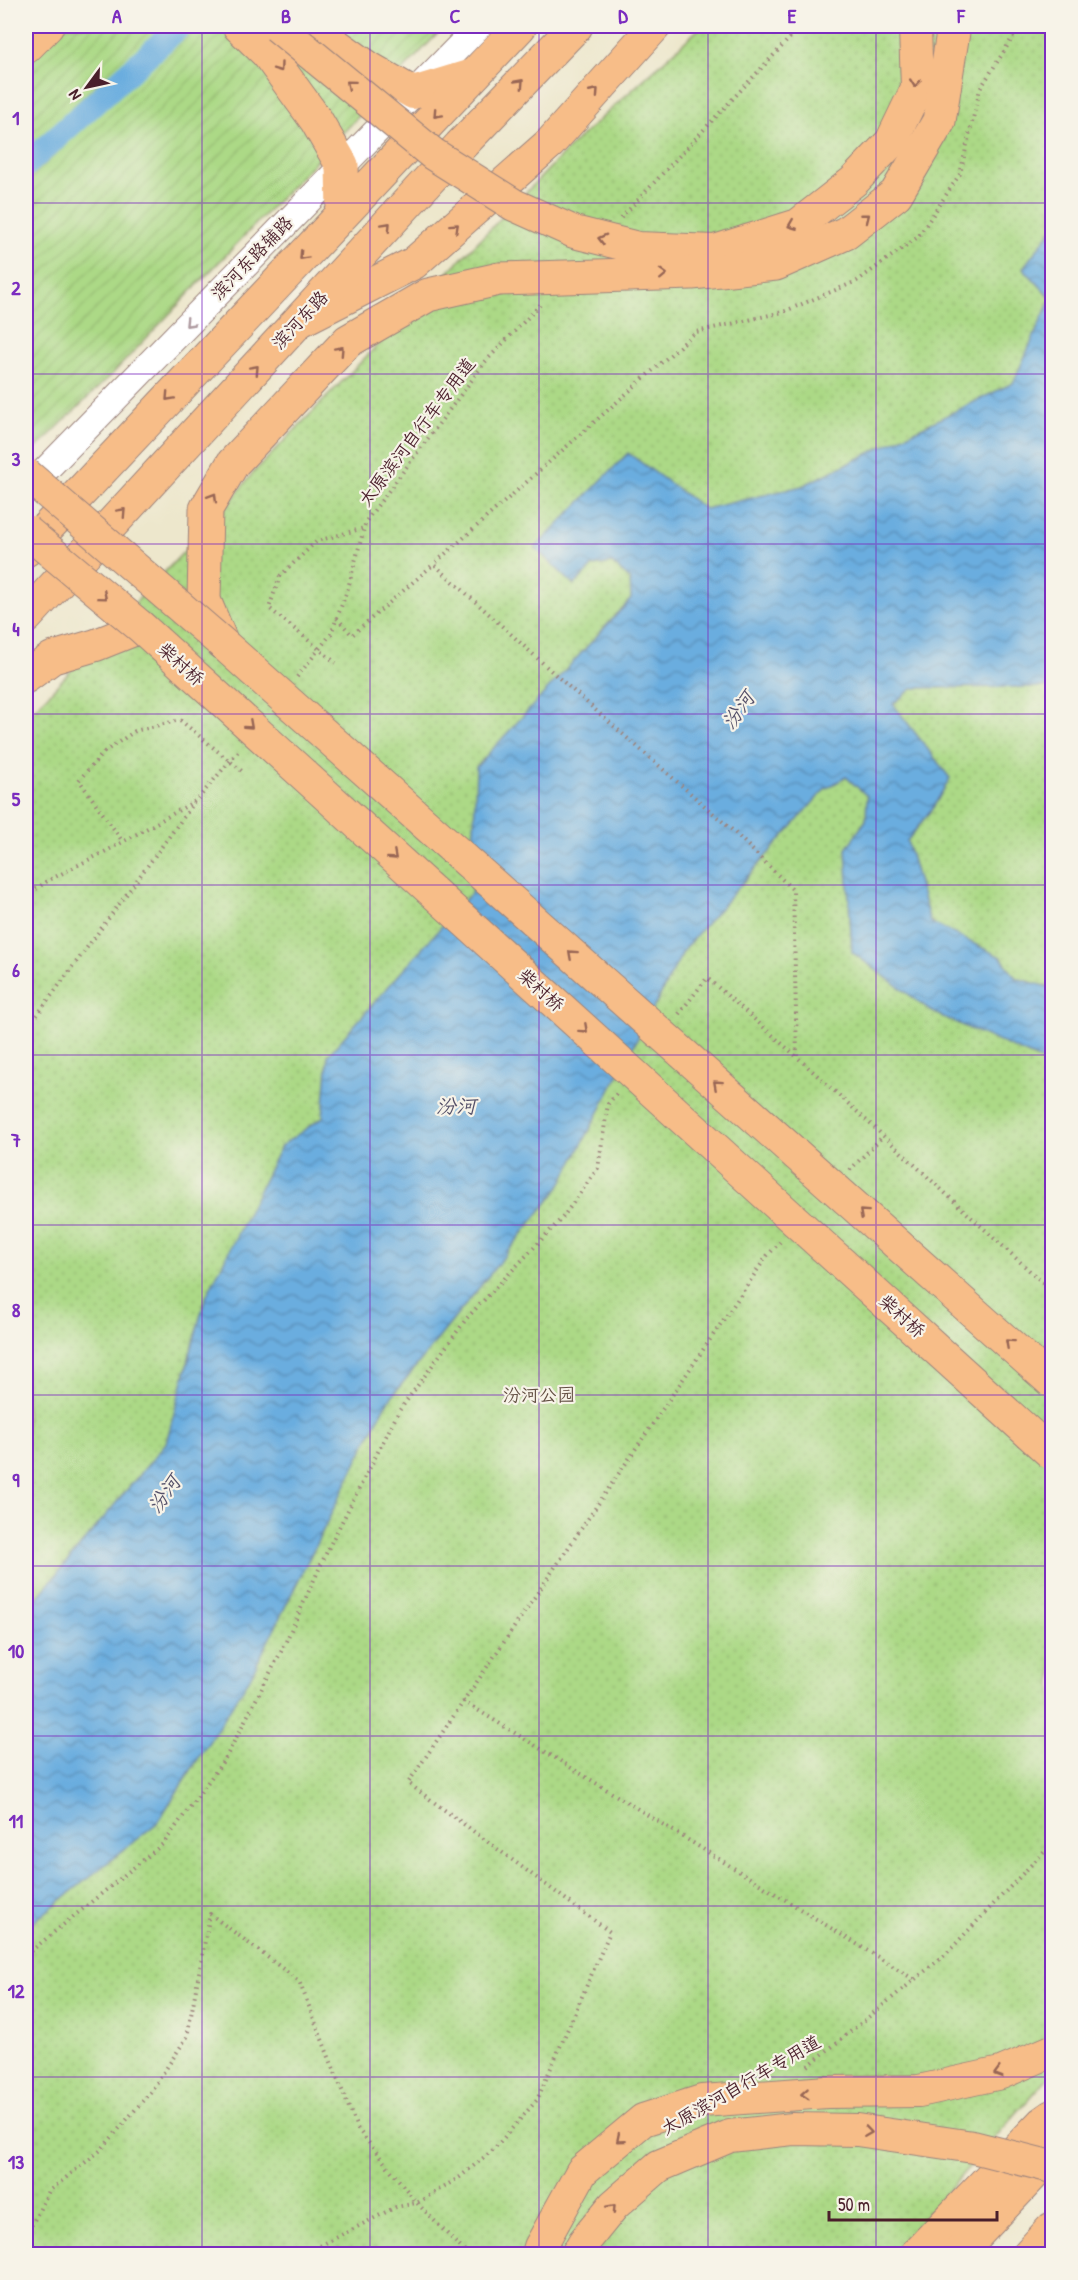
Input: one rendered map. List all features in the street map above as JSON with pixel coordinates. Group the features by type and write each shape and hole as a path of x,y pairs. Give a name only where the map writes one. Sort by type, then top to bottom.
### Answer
{"highway":[{"path":"26,47 47,26"},
{"path":"239,26 268,54 316,120 342,165 343,213"},
{"path":"26,550 520,26"},
{"name":"滨河东路","path":"26,617 468,138 576,26"},
{"path":"222,643 204,600 203,553 206,509 233,463 348,341 428,296 499,279 692,273 776,264 846,233 896,194 939,122 954,26"},
{"path":"958,2254 1053,2154"},
{"path":"1029,2254 1053,2229"}],"main road":[{"path":"277,26 433,154 514,205 574,232 638,248 715,251 798,225 854,181 891,142 917,88 915,28 913,26"},
{"path":"310,26 368,67 413,93 475,74"},
{"path":"298,322 414,264 550,142 655,26"},
{"path":"26,474 222,643 1053,1382"},
{"name":"柴村桥","path":"26,531 141,627 1053,1454"},
{"path":"26,677 52,658 96,645 141,627"},
{"path":"538,2254 582,2171 643,2120 702,2101 827,2092 919,2091 1001,2073 1053,2051"},
{"path":"916,2254 1042,2123 1053,2116"},
{"path":"577,2254 614,2205 659,2166 730,2136 793,2129 857,2130 973,2146 1053,2167"}],"street":[{"name":"滨河东路辅路","path":"26,490 479,26"}],"path":[{"path":"615,224 801,26"},
{"path":"337,618 352,635 696,332 783,312 858,281 918,237 960,174 980,89 1020,26"},
{"name":"太原滨河自行车专用道","path":"296,679 331,634 348,588 366,521 486,361 543,301"},
{"path":"336,663 269,608 280,576 317,541 365,527"},
{"path":"434,564 762,859 793,890 798,1056"},
{"path":"123,842 79,780 104,752 135,731 180,720 243,772"},
{"path":"26,1030 196,800 246,741"},
{"path":"26,896 49,880 123,842 196,800"},
{"path":"672,1023 707,978 798,1056 882,1137 1053,1291"},
{"path":"26,1955 164,1844 225,1757 282,1650 330,1545 399,1410 466,1317 563,1217 597,1168 609,1104 622,1086"},
{"path":"849,1171 882,1137"},
{"path":"303,2254 396,2207 417,2204 460,2177 484,2157 537,2100 610,1932 408,1783 767,1256 783,1239"},
{"path":"463,1701 915,1980"},
{"name":"太原滨河自行车专用道","path":"802,2069 813,2063 945,1955 1053,1844"},
{"path":"26,2236 49,2191 101,2150 152,2090 187,2037 210,1914 299,1981 357,2128 417,2204 467,2254"}],"green space":[{"path":"26,26 445,26 115,371 26,458"},
{"name":"汾河公园","path":"702,26 1052,26 1052,2073 892,2254 26,2254 26,718 229,504 251,475 574,143"}],"water":[{"name":"汾河","path":"1052,229 1052,687 913,688 893,704 950,778 934,806 907,841 930,922 1001,957 1016,978 1052,988 1052,1065 934,1013 852,952 846,849 866,820 867,796 846,777 825,789 685,948 559,1188 385,1405 250,1678 157,1823 26,1928 26,1611 166,1443 205,1299 281,1146 323,1117 328,1055 472,892 476,767 631,599 630,579 612,563 593,566 574,585 535,548 628,453 705,509 802,486 1013,383 1051,298 1023,268"}],"waterway":[{"path":"26,165 180,26"}]}
